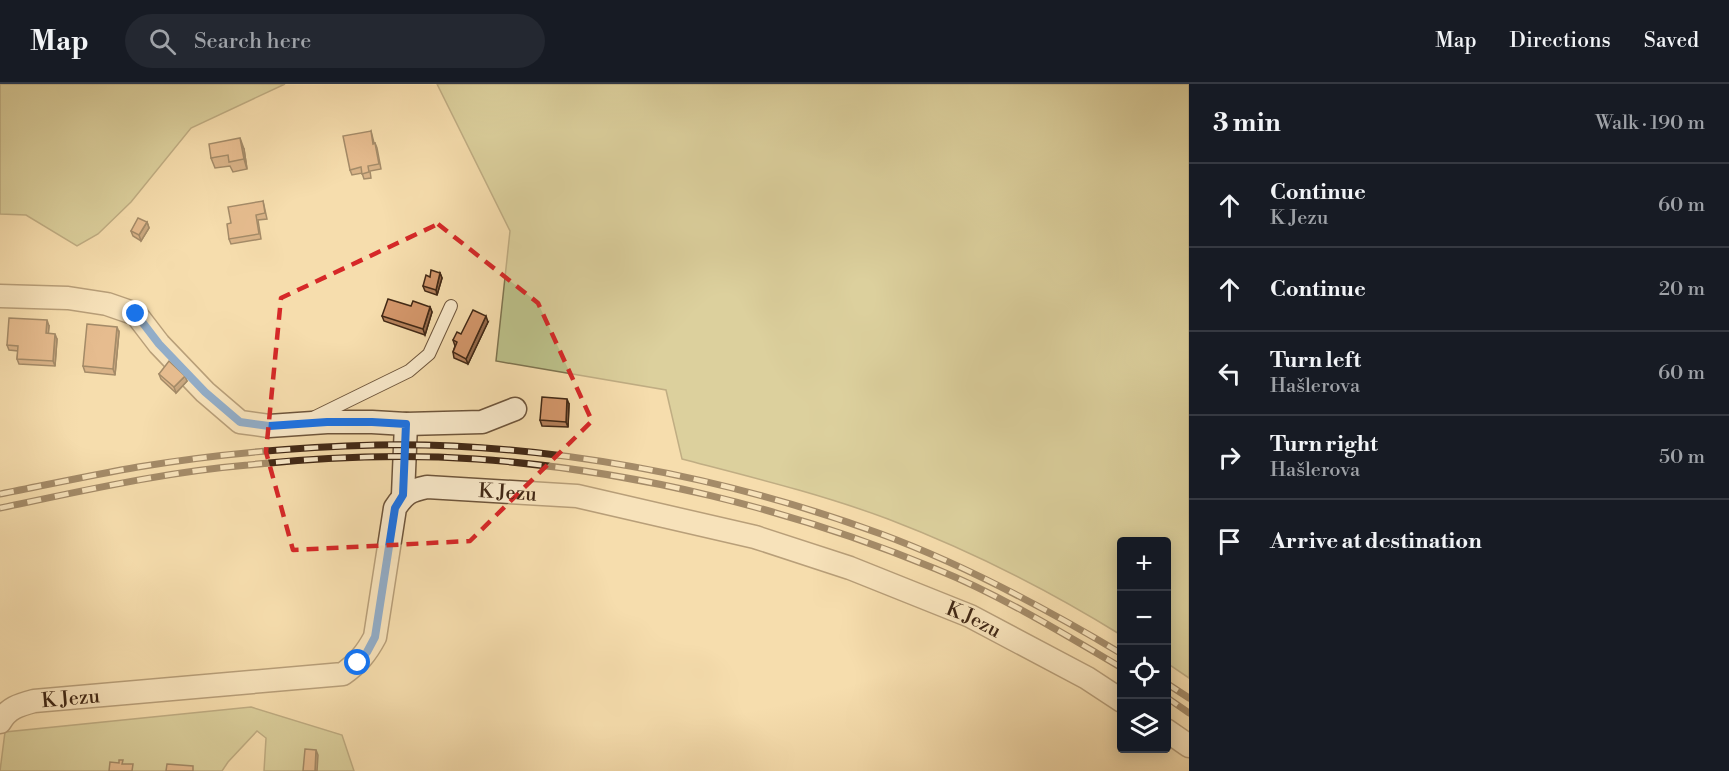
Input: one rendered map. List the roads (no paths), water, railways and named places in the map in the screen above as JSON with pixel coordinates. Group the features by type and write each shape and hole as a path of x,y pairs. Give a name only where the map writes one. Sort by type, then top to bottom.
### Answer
{"street":[{"path":"0,297 68,298 107,304 136,314 159,344 205,392 240,422 269,426 327,422 406,424 482,422 515,409"},
{"path":"403,495 406,424"},
{"name":"K Jezu","path":"0,722 5,714 17,706 34,701 343,674 358,663 375,637 395,508 403,495 427,487 578,496 755,537 850,568 970,616 1087,678 1119,699"},
{"path":"1171,733 1189,746"}],"lane":[{"path":"302,425 337,405 409,371 429,354 451,306"}],"railway":[{"path":"0,494 167,462 317,447 440,446 504,449 568,457 633,467 760,495 881,534 943,559 1004,588 1117,651"},
{"path":"0,508 185,472 333,458 476,459 594,472 652,483 768,511 881,547 983,590 1117,665"},
{"path":"1171,686 1189,698"},
{"path":"1169,699 1189,713"}]}
